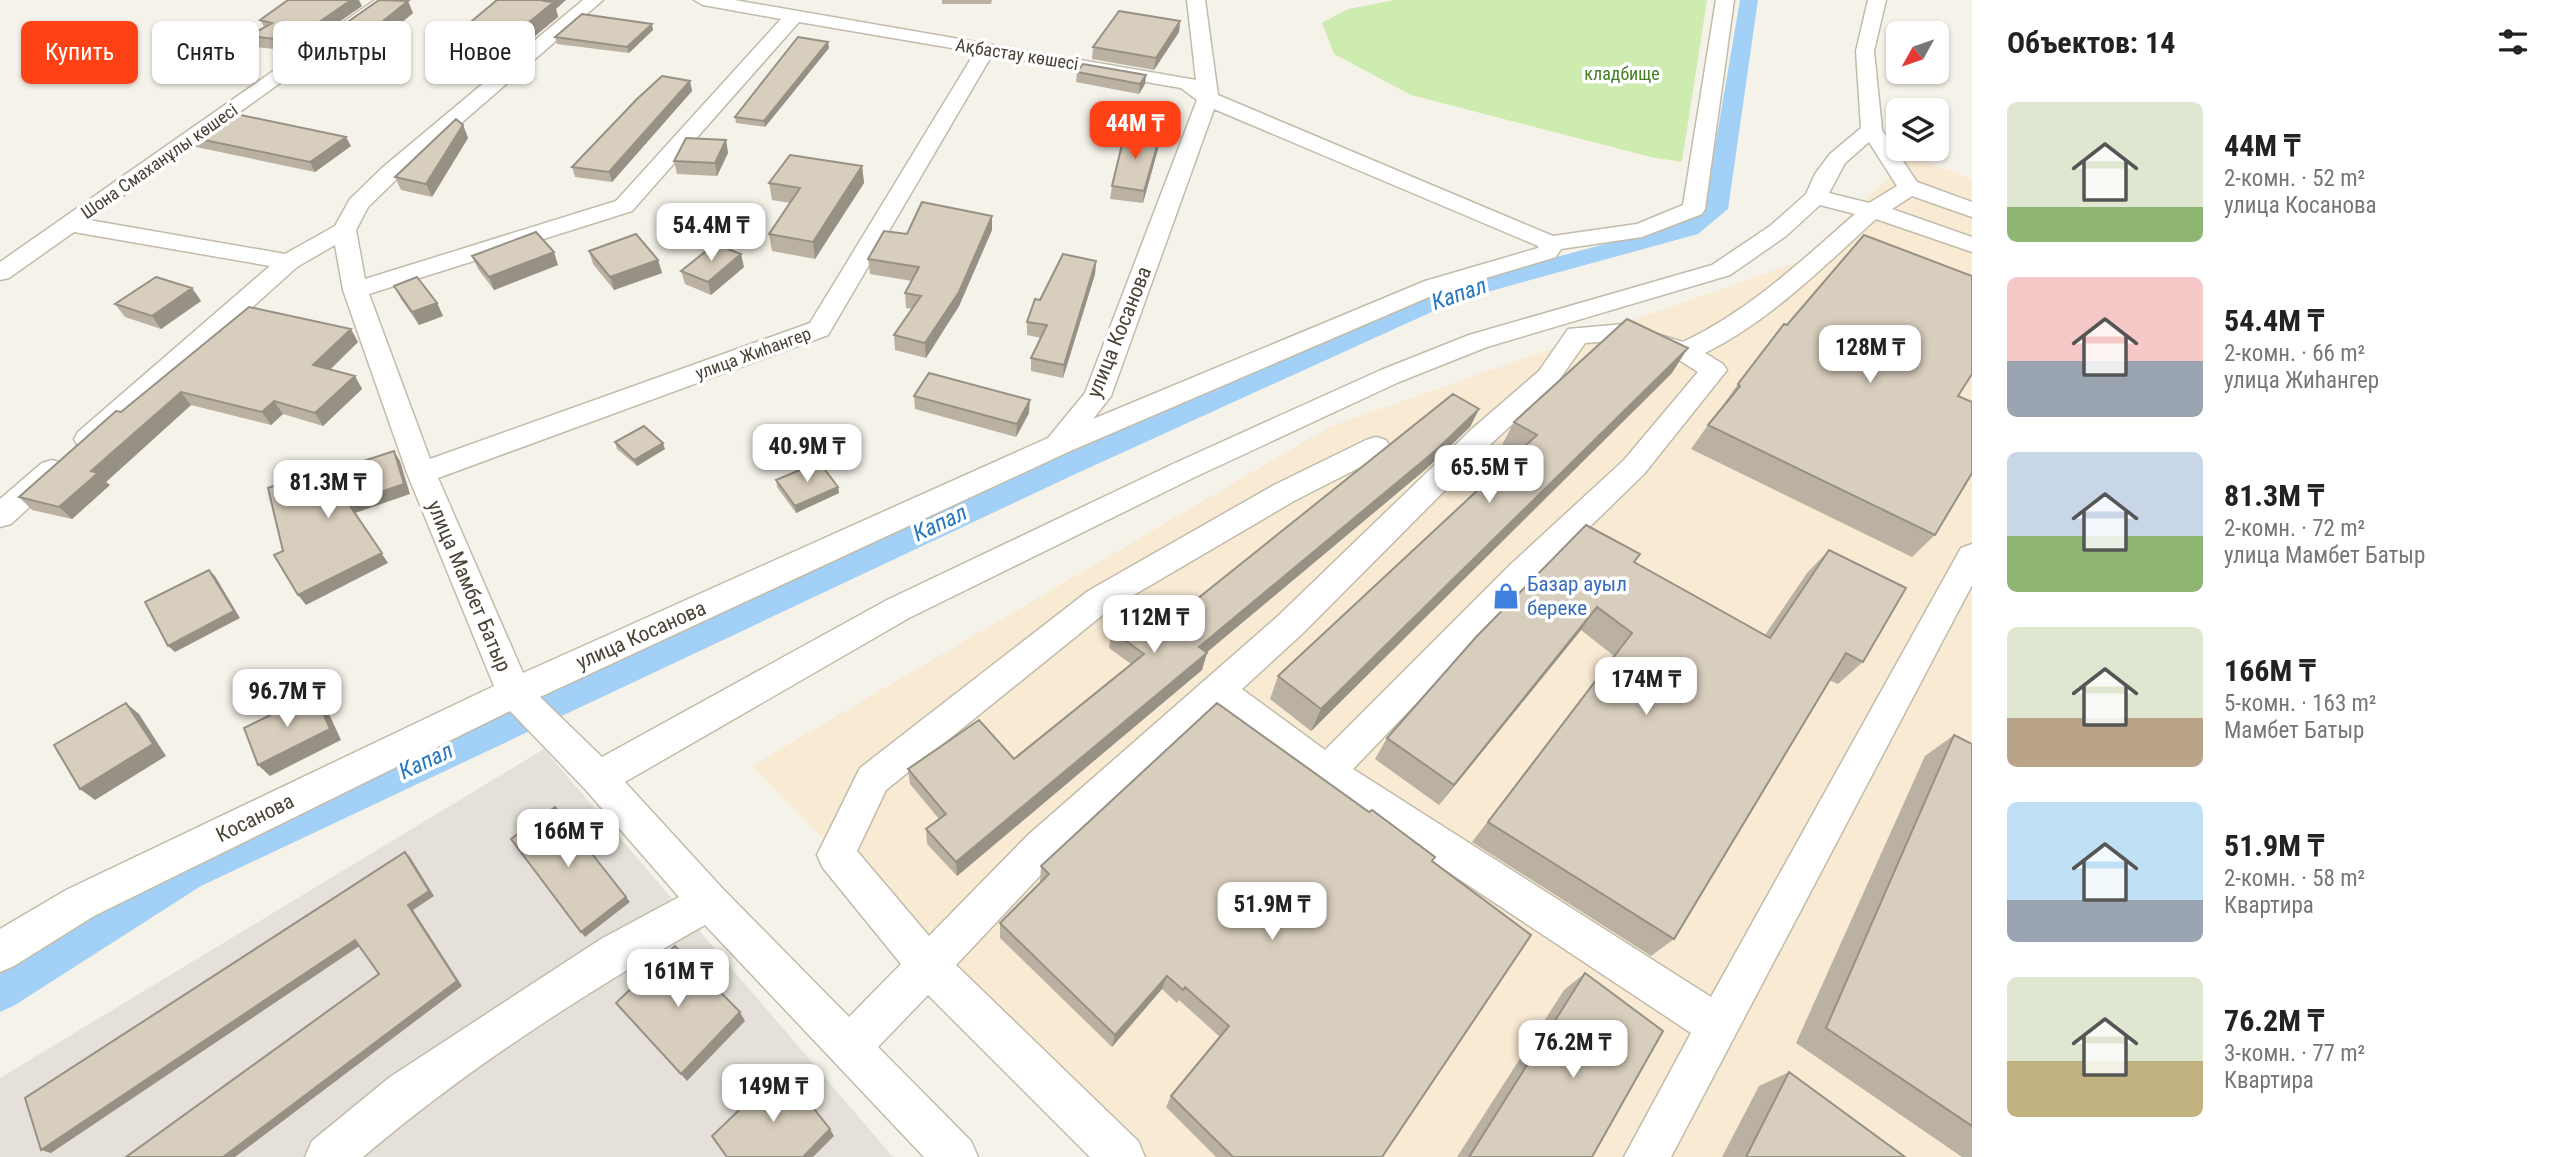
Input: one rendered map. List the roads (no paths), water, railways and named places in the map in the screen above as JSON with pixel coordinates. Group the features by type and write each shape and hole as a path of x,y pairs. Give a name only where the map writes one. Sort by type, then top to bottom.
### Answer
{"street":[{"name":"Шона Смаханұлы көшесі","path":"0,273 387,0"},
{"path":"0,516 289,262 344,230 358,204 390,173 594,0"},
{"name":"Ақбастау көшесі","path":"703,0 1174,79 1195,86 1208,98 1551,243"},
{"name":"улица Косанова","path":"514,693 1058,445 1097,396 1208,98 1196,0"},
{"path":"1058,445 1434,286 1548,252 1551,243 1642,230 1694,209 1725,0"},
{"path":"1877,0 1865,51 1872,130 1909,187 1972,210"},
{"path":"355,290 624,206 793,17"},
{"name":"улица Жиhангер","path":"421,473 819,329 986,49"},
{"path":"598,778 898,609 1185,470 1390,376 1478,341 1721,270 1778,231 1816,197 1826,170 1842,152 1872,130"},
{"path":"1685,352 1726,332 1770,301 1872,211 1895,199 1909,187"},
{"path":"1816,197 1903,219 1972,245"},
{"path":"70,224 289,262"},
{"name":"улица Мамбет Батыр","path":"344,230 355,290 421,473 514,693"},
{"path":"850,1046 1041,848 1290,625 1483,435 1548,377 1577,335 1624,332 1685,352 1714,370 1634,467 1522,573 1327,772"},
{"path":"1122,1157 929,966 836,855 873,779 1099,600 1284,493 1376,447"},
{"path":"1647,1157 1972,556"},
{"path":"1217,689 1327,772 1718,1026"},
{"path":"514,693 598,778 709,902 955,1157"},
{"name":"Косанова","path":"0,952 80,903 514,693"},
{"path":"328,1157 417,1084 615,953 709,902"}],"waterway":[{"name":"Капал","path":"0,990 187,872 1060,468 1449,294 1689,229 1716,209 1749,0"}],"place":[{"name":"Базар ауыл береке","path":"1506,596"}],"park label":[{"name":"кладбище","path":"1622,73"}]}
